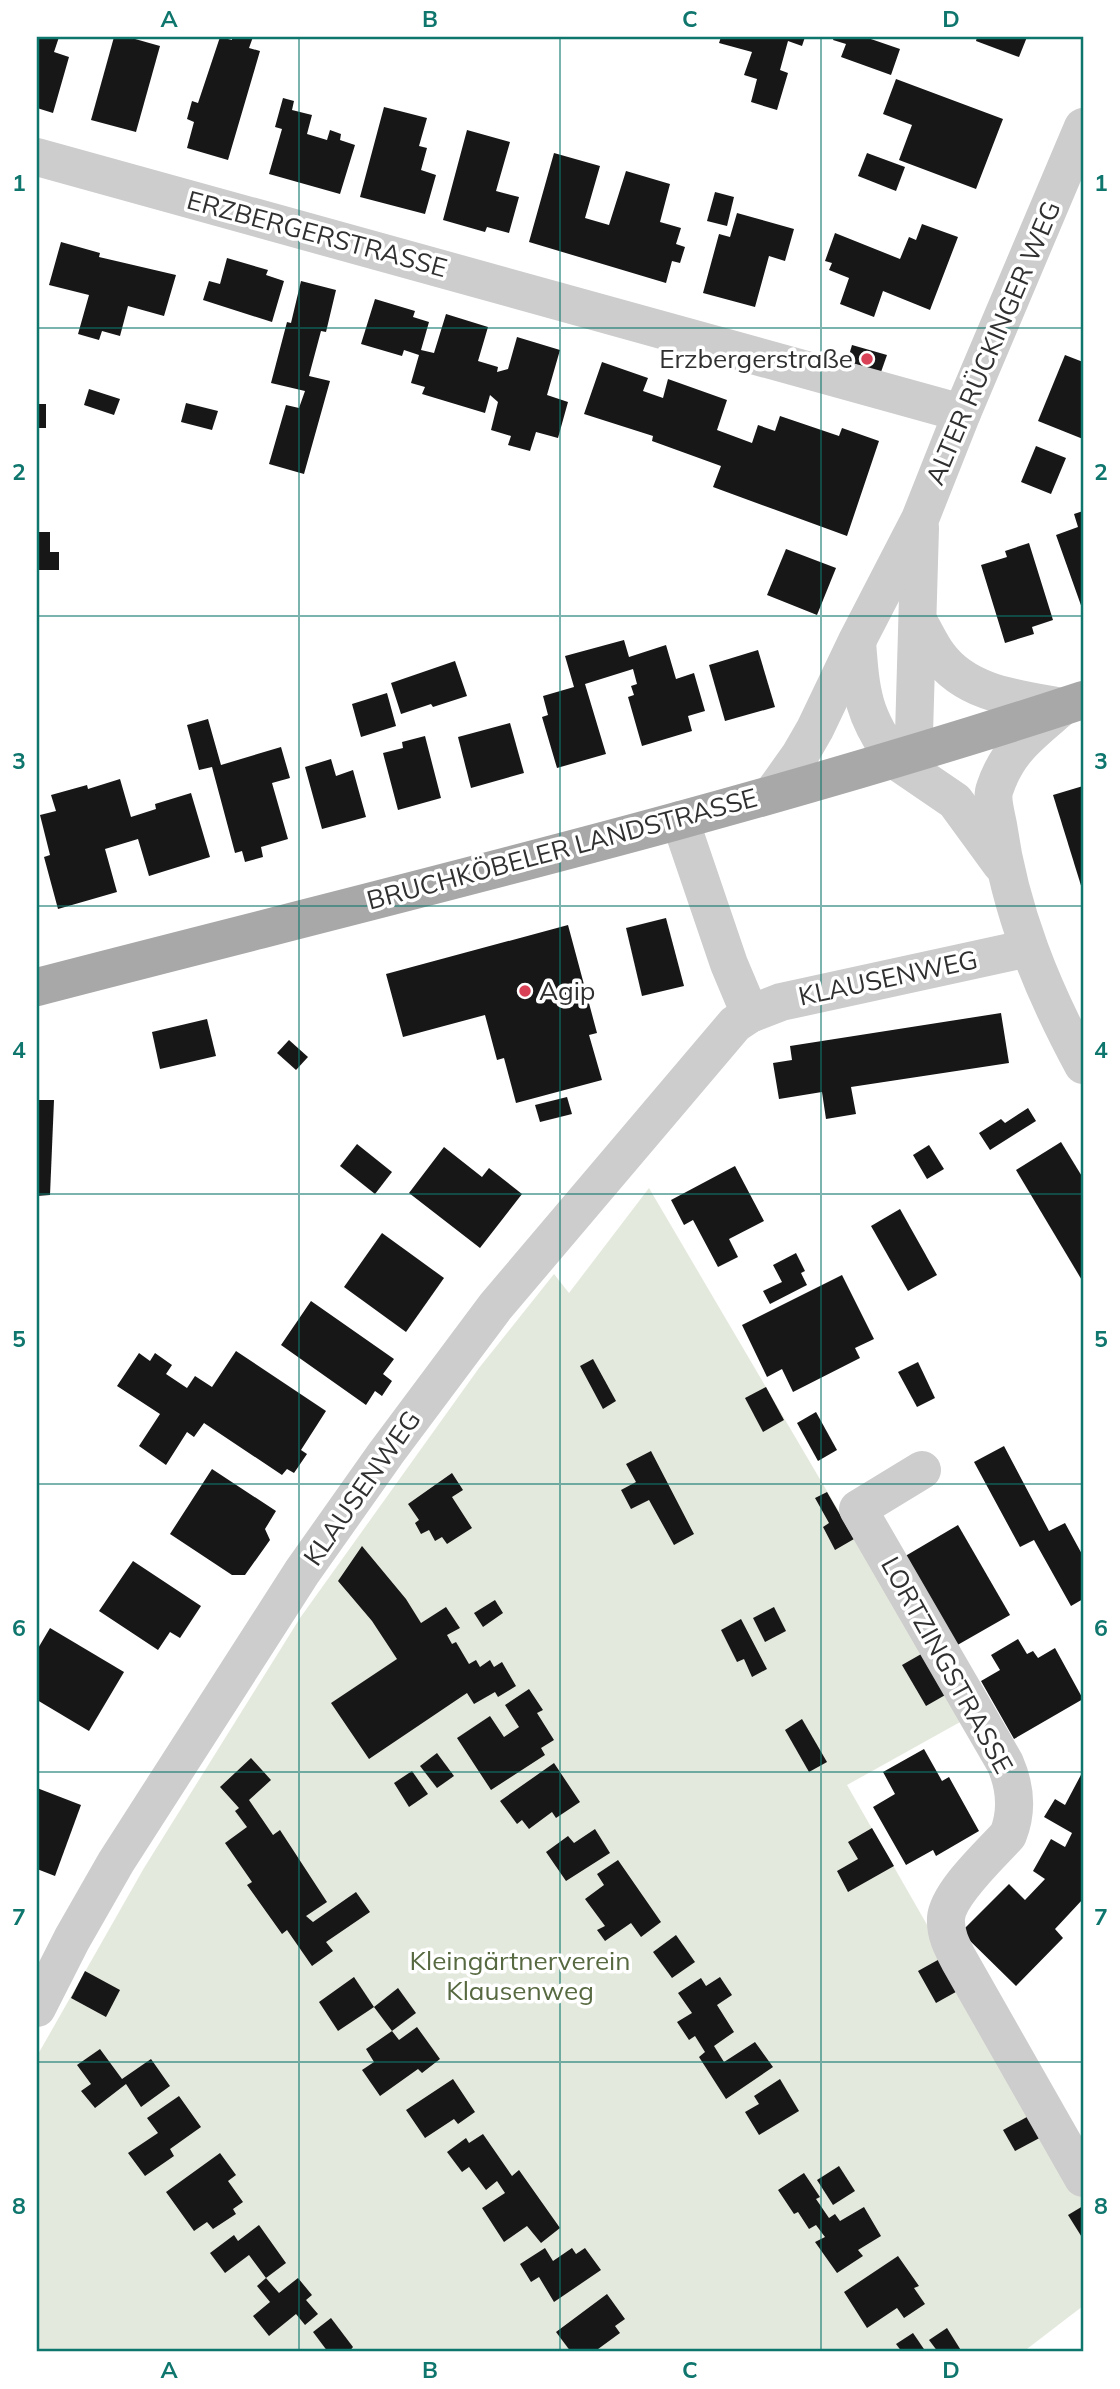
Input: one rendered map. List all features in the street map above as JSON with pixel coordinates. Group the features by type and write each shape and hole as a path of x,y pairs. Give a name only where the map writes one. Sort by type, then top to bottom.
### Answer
{"main road":[{"name":"BRUCHKÖBELER LANDSTRASSE","path":"37,987 680,820 894,760 1073,704"}],"street":[{"name":"ALTER RÜCKINGER WEG","path":"773,793 816,729 857,641 920,519 1083,127"},
{"name":"ERZBERGERSTRASSE","path":"37,157 962,413"},
{"name":"ALTER RÜCKINGER WEG","path":"894,760 906,751 914,734 920,519"},
{"path":"918,621 939,656 976,686 999,695 1073,704"},
{"path":"857,641 860,686 867,717 894,760 955,801 1004,869"},
{"path":"1073,704 1012,751 993,791 1004,869 1029,948 1050,1001 1083,1065"},
{"path":"680,820 729,964 750,1014"},
{"name":"KLAUSENWEG","path":"37,2008 116,1862 302,1572 386,1453 495,1307 735,1024 750,1014 781,1002 1029,948"},
{"name":"LORTZINGSTRASSE","path":"922,1471 858,1509 1013,1783 1012,1823 1008,1835 956,1894 948,1908 947,1932 959,1960 1083,2178"}],"green space":[{"name":"Kleingärtnerverein Klausenweg","path":"649,1188 962,1721 847,1785 1083,2197 1083,2306 1023,2352 37,2352 37,2056 144,1868 300,1618 479,1368 554,1274 569,1293"}],"building":[{"path":"37,37 59,37 54,52 69,57 53,113 37,108"},
{"path":"114,37 128,37 160,46 136,132 91,120"},
{"path":"220,37 232,40 232,37 253,37 249,48 260,51 228,160 187,148 194,122 187,119 192,101 198,103"},
{"path":"721,37 805,37 802,46 788,41 780,70 788,73 777,110 751,102 757,79 744,75 752,52 719,43"},
{"path":"834,37 865,37 900,49 891,75 841,57 846,44 833,40"},
{"path":"977,37 1027,37 1019,57 976,41"},
{"path":"896,79 1003,119 976,189 899,160 912,125 883,114"},
{"path":"283,98 294,101 292,110 312,115 307,134 327,140 330,130 341,134 340,140 355,145 340,194 269,174 282,129 275,127"},
{"path":"384,107 427,118 419,146 427,148 421,170 436,175 425,214 360,197"},
{"path":"467,130 510,142 496,191 519,197 509,233 487,227 485,232 443,220"},
{"path":"554,153 600,166 585,218 609,225 626,171 670,184 660,222 681,228 676,244 685,247 680,263 672,261 666,283 529,242"},
{"path":"867,153 905,167 896,191 858,176"},
{"path":"715,192 734,197 727,226 707,221"},
{"path":"737,213 794,229 785,261 769,256 755,307 703,293 719,234 730,237"},
{"path":"922,224 958,237 930,310 883,291 874,317 840,304 849,278 829,270 832,263 825,261 835,233 900,259 909,237 916,240"},
{"path":"61,242 100,253 99,257 176,275 164,316 128,306 120,336 102,331 99,340 78,334 89,295 49,285"},
{"path":"227,258 268,270 266,275 284,281 272,322 203,300 209,281 220,284"},
{"path":"301,281 336,290 326,332 321,331 309,376 330,381 304,474 269,464 286,405 299,408 305,391 271,383 287,322 291,323"},
{"path":"375,299 415,311 413,317 429,322 421,350 434,353 446,314 488,327 478,361 498,367 497,372 508,369 517,337 560,350 547,395 568,402 558,438 536,432 530,451 508,445 511,436 491,430 498,402 490,395 485,413 422,394 425,387 411,383 419,355 404,350 402,356 361,344"},
{"name":"Erzbergerstraße","path":"852,345 887,355 881,372 847,362"},
{"path":"1065,355 1083,362 1083,439 1038,421"},
{"path":"602,362 648,378 643,391 663,398 668,379 727,400 717,430 752,443 758,425 775,431 780,416 839,436 842,428 879,441 847,536 713,487 721,466 652,441 653,436 584,414"},
{"path":"89,389 120,399 114,415 84,405"},
{"path":"186,403 218,411 212,430 181,422"},
{"path":"37,404 46,404 46,428 37,428"},
{"path":"1036,446 1066,458 1051,494 1021,482"},
{"path":"1083,511 1083,611 1056,535 1078,527 1074,514"},
{"path":"37,532 50,532 50,552 59,552 59,570 37,570"},
{"path":"1029,543 1053,620 1032,627 1034,634 1005,643 981,565 1007,557 1005,551"},
{"path":"786,549 836,568 817,615 767,595"},
{"path":"624,640 629,657 666,645 676,679 694,673 705,711 688,716 692,731 642,746 628,697 634,695 631,686 637,684 633,669 585,684 606,754 557,768 542,717 548,715 543,696 574,687 565,656"},
{"path":"758,650 775,707 725,721 709,665"},
{"path":"455,661 467,696 401,714 391,683"},
{"path":"387,693 396,726 361,737 352,704"},
{"path":"208,719 221,765 281,747 290,778 272,783 288,839 261,847 263,857 245,862 242,851 235,853 212,767 199,770 187,725"},
{"path":"510,723 524,773 471,788 458,737"},
{"path":"425,736 441,798 398,810 383,753 403,748 402,742"},
{"path":"331,759 336,776 353,770 366,817 322,829 305,767"},
{"path":"120,779 131,817 156,809 155,804 191,793 210,857 149,876 138,839 105,849 117,892 58,909 44,857 50,855 40,815 56,811 51,795 87,785 88,789"},
{"path":"1083,786 1083,892 1053,795"},
{"path":"666,918 684,986 642,996 626,928"},
{"path":"568,925 597,1033 589,1035 602,1080 516,1103 504,1058 497,1060 485,1015 403,1037 386,974"},
{"path":"1001,1013 1009,1063 851,1087 856,1114 826,1119 822,1092 779,1099 773,1063 792,1060 790,1046"},
{"path":"207,1019 216,1056 160,1069 152,1032"},
{"path":"289,1040 308,1057 296,1070 277,1053"},
{"path":"567,1097 572,1114 540,1122 535,1105"},
{"path":"37,1100 54,1100 50,1195 37,1196"},
{"path":"1028,1108 1036,1121 990,1150 979,1133 1001,1119 1005,1123"},
{"path":"1061,1142 1083,1178 1083,1282 1016,1170"},
{"path":"357,1144 392,1172 375,1194 340,1166"},
{"path":"929,1145 944,1169 927,1179 913,1155"},
{"path":"444,1147 482,1177 489,1168 522,1194 480,1248 409,1193"},
{"path":"735,1166 764,1221 729,1239 738,1257 718,1267 693,1220 684,1225 671,1200"},
{"path":"900,1209 937,1275 908,1291 871,1226"},
{"path":"382,1233 444,1278 406,1332 344,1287"},
{"path":"796,1253 805,1271 801,1273 807,1285 770,1304 763,1291 782,1282 773,1265"},
{"path":"842,1275 874,1339 855,1348 860,1358 793,1392 782,1369 767,1377 742,1325"},
{"path":"311,1301 394,1359 383,1374 392,1381 382,1396 375,1391 366,1405 281,1345"},
{"path":"236,1351 326,1411 301,1450 307,1454 294,1473 287,1469 282,1475 204,1423 194,1437 187,1432 166,1465 139,1446 160,1414 117,1386 139,1353 150,1361 155,1353 172,1365 166,1374 187,1388 195,1376 212,1387"},
{"path":"593,1359 616,1401 603,1409 580,1366"},
{"path":"918,1362 935,1398 917,1407 898,1372"},
{"path":"766,1387 784,1420 763,1432 745,1398"},
{"path":"816,1412 837,1450 818,1461 797,1423"},
{"path":"1004,1446 1049,1531 1065,1523 1083,1556 1083,1599 1071,1606 1034,1540 1020,1547 974,1462"},
{"path":"651,1451 694,1534 674,1545 649,1500 631,1509 621,1490 636,1482 626,1464"},
{"path":"212,1469 276,1511 265,1529 270,1540 245,1575 232,1575 170,1534"},
{"path":"452,1473 463,1490 452,1497 472,1528 447,1544 442,1537 435,1541 429,1530 421,1534 415,1523 419,1520 408,1504"},
{"path":"827,1492 854,1539 835,1550 823,1527 829,1523 815,1498"},
{"path":"958,1525 1010,1615 954,1647 902,1558"},
{"path":"362,1546 406,1599 421,1623 446,1607 460,1628 447,1635 452,1644 456,1642 469,1664 476,1660 480,1667 490,1660 494,1667 502,1662 516,1686 498,1697 495,1692 474,1704 467,1693 369,1759 331,1703 397,1659 372,1621 338,1581"},
{"path":"133,1561 201,1606 180,1638 170,1632 158,1650 99,1611"},
{"path":"495,1600 503,1613 483,1627 474,1613"},
{"path":"774,1607 786,1631 765,1642 753,1618"},
{"path":"741,1619 767,1669 752,1677 744,1659 737,1662 721,1630"},
{"path":"50,1628 124,1672 89,1731 37,1700 37,1650"},
{"path":"1018,1639 1027,1654 1033,1651 1038,1658 1055,1648 1083,1699 1014,1739 981,1681 1000,1670 991,1655"},
{"path":"923,1653 947,1694 926,1706 902,1665"},
{"path":"529,1689 543,1710 537,1713 554,1740 541,1748 545,1755 491,1790 457,1738 490,1716 504,1737 519,1727 505,1705"},
{"path":"802,1719 827,1762 809,1772 785,1730"},
{"path":"924,1749 942,1781 949,1777 979,1831 936,1856 933,1850 906,1865 873,1807 895,1794 883,1772"},
{"path":"437,1753 454,1776 437,1788 420,1766"},
{"path":"251,1758 271,1780 249,1800 273,1835 280,1830 327,1902 306,1916 313,1922 356,1892 370,1912 326,1942 333,1951 312,1966 287,1930 282,1934 247,1885 252,1882 225,1843 247,1827 235,1811 239,1808 220,1787"},
{"path":"554,1763 580,1802 556,1818 552,1812 529,1829 522,1820 517,1824 500,1801"},
{"path":"412,1771 428,1794 409,1807 394,1783"},
{"path":"1083,1771 1083,1899 1055,1929 1063,1938 1016,1986 961,1932 1009,1884 1025,1900 1045,1879 1033,1871 1051,1839 1065,1847 1072,1833 1044,1817 1055,1799 1065,1805"},
{"path":"37,1788 81,1805 55,1876 37,1869"},
{"path":"872,1828 894,1866 848,1892 837,1871 858,1859 848,1842"},
{"path":"595,1829 610,1853 566,1881 546,1852 568,1836 574,1843"},
{"path":"618,1860 661,1922 641,1937 631,1923 605,1941 597,1930 605,1926 585,1899 604,1885 597,1874"},
{"path":"676,1935 695,1962 672,1978 653,1952"},
{"path":"945,1956 963,1988 936,2003 918,1971"},
{"path":"85,1971 120,1990 106,2017 71,1998"},
{"path":"354,1977 374,2007 338,2031 319,2002"},
{"path":"720,1977 732,1995 717,2005 734,2032 714,2046 724,2062 755,2042 773,2067 726,2099 699,2057 705,2052 695,2036 689,2040 677,2022 692,2013 678,1993 701,1978 706,1986"},
{"path":"398,1988 416,2013 392,2031 374,2007"},
{"path":"417,2027 440,2059 422,2073 418,2069 380,2096 362,2070 374,2062 366,2049 392,2031 399,2040"},
{"path":"100,2049 122,2079 151,2059 170,2086 141,2107 126,2084 95,2108 81,2091 91,2084 77,2065"},
{"path":"453,2079 475,2112 458,2124 454,2119 425,2138 406,2110"},
{"path":"780,2079 799,2111 759,2135 745,2112 759,2104 754,2096"},
{"path":"179,2096 201,2127 170,2149 174,2156 145,2176 128,2153 158,2133 147,2118"},
{"path":"1036,2112 1047,2134 1015,2151 1003,2130"},
{"path":"483,2134 512,2176 519,2170 560,2228 541,2243 527,2226 504,2242 482,2208 505,2193 497,2181 486,2190 469,2167 462,2172 447,2152 466,2138 469,2143"},
{"path":"220,2153 236,2175 228,2181 243,2202 233,2209 236,2214 213,2229 207,2222 194,2231 166,2192"},
{"path":"839,2166 855,2191 833,2205 817,2180"},
{"path":"804,2173 820,2197 816,2199 829,2218 835,2214 840,2221 864,2207 881,2236 858,2250 863,2256 837,2273 815,2242 825,2237 816,2225 809,2229 798,2212 794,2214 778,2190"},
{"path":"1083,2206 1083,2239 1068,2215"},
{"path":"259,2225 286,2263 266,2278 249,2255 225,2273 210,2253 234,2235 238,2241"},
{"path":"545,2248 553,2261 572,2248 576,2254 585,2248 601,2270 554,2302 539,2277 531,2282 520,2264"},
{"path":"898,2256 919,2286 914,2288 925,2304 904,2318 897,2308 867,2328 844,2292"},
{"path":"266,2278 279,2293 298,2278 312,2295 306,2300 318,2314 305,2325 296,2314 269,2336 253,2316 270,2302 257,2286"},
{"path":"607,2294 625,2319 615,2326 620,2333 594,2352 571,2352 556,2332"},
{"path":"331,2318 353,2347 349,2352 328,2352 313,2332"},
{"path":"947,2328 962,2352 938,2352 929,2340"},
{"path":"913,2333 926,2352 902,2352 896,2344"}],"place":[{"name":"Erzbergerstraße","path":"867,359"},
{"name":"Agip","path":"525,991"}]}
